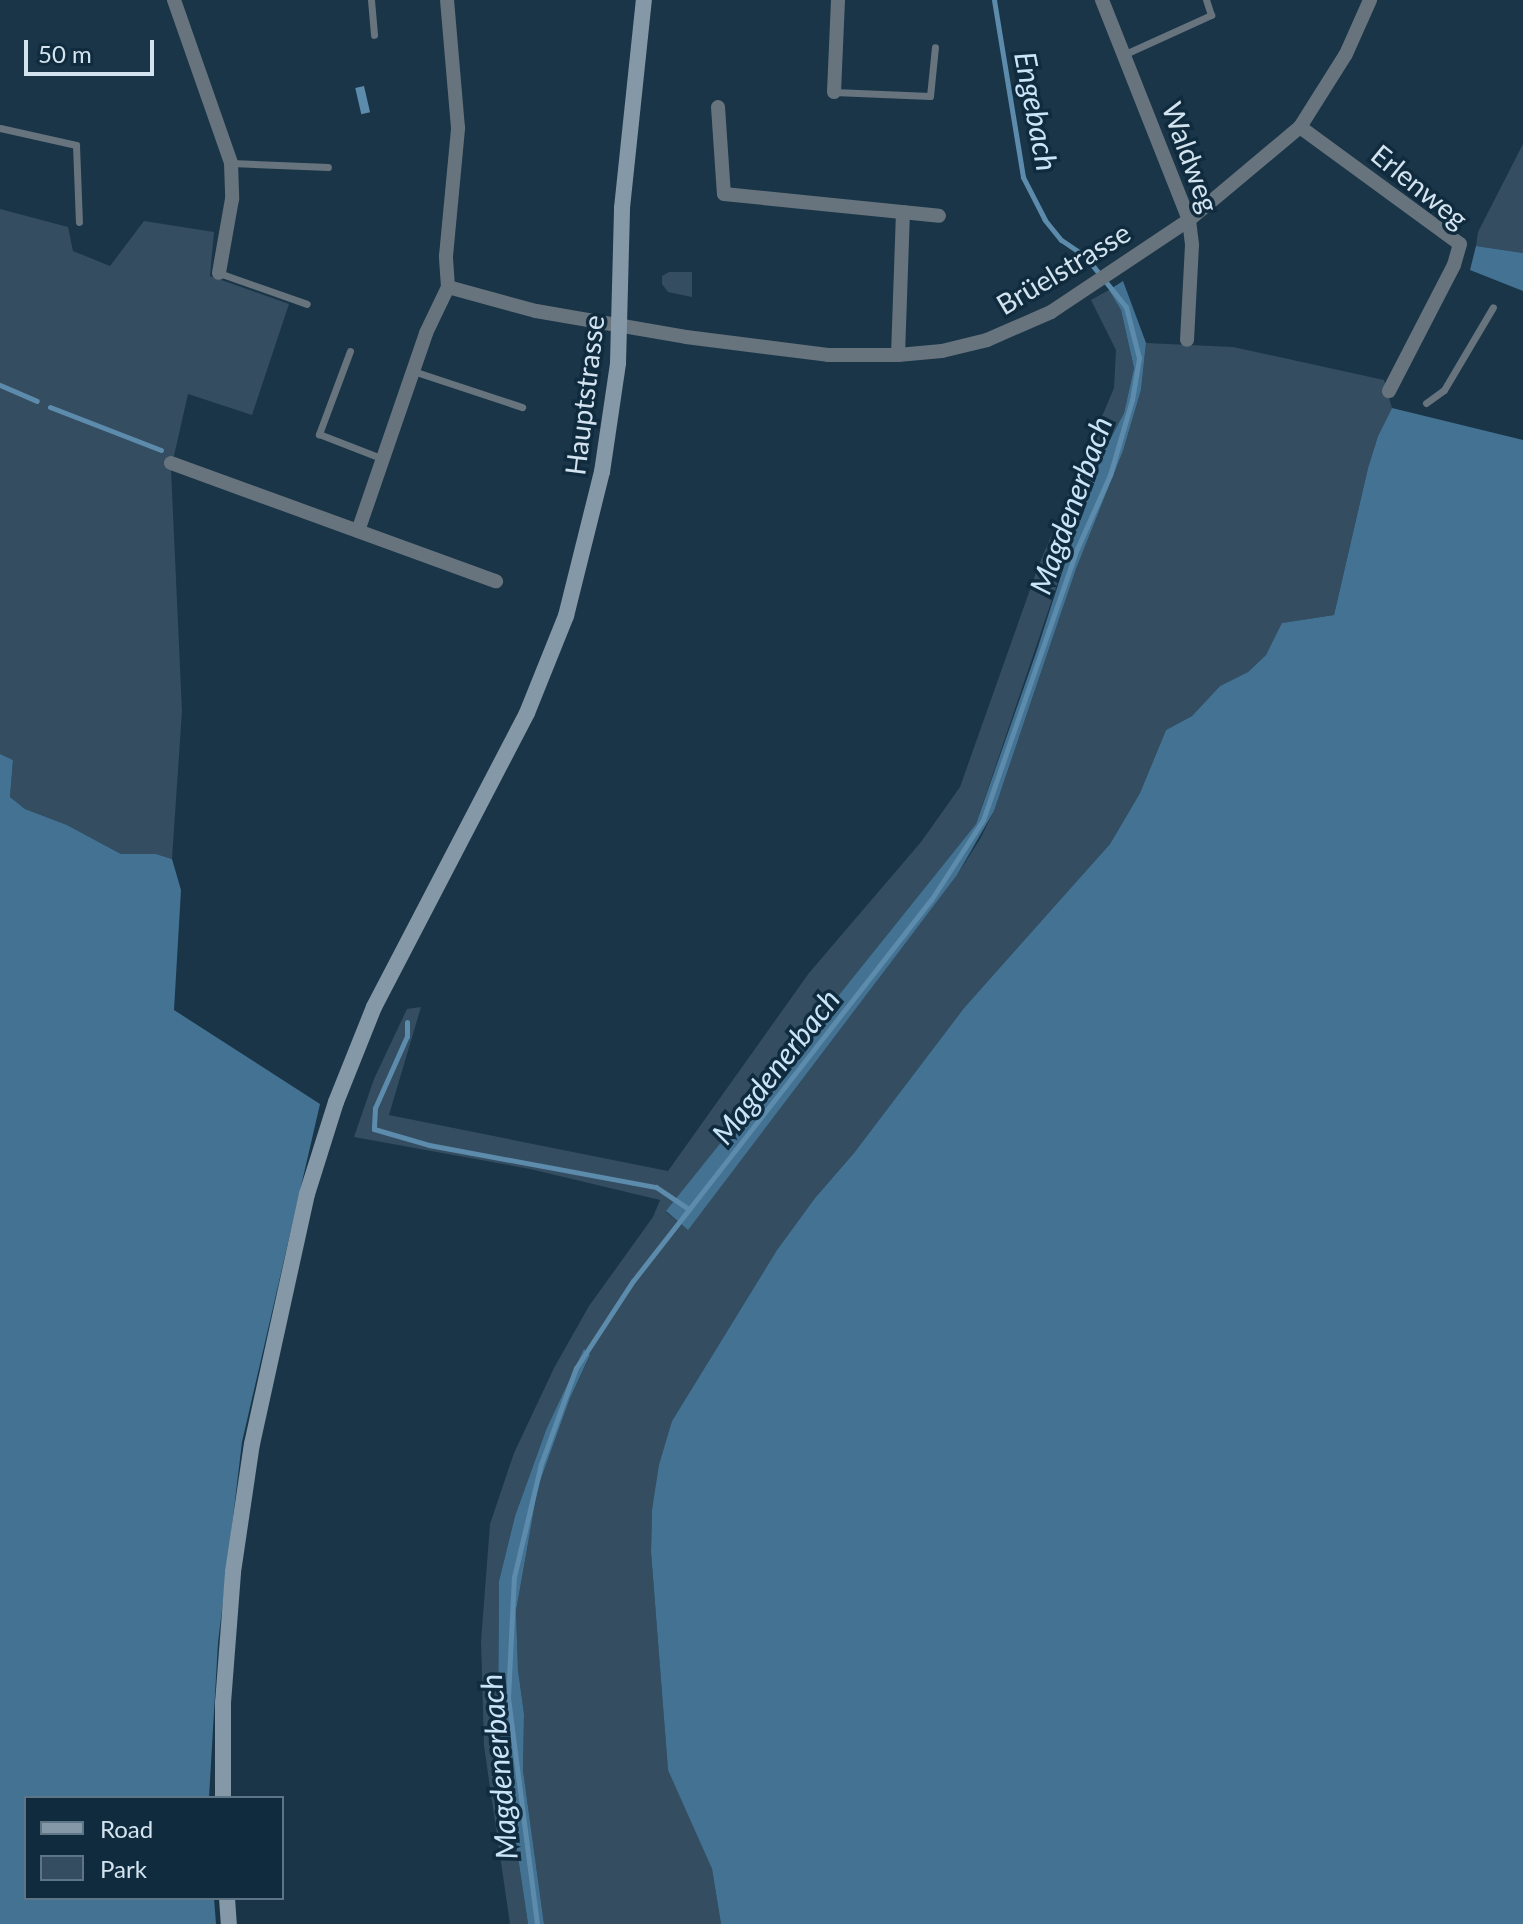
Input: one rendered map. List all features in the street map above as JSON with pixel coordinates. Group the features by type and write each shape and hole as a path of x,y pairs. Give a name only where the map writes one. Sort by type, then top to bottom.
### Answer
{"main road":[{"name":"Hauptstrasse","path":"223,1796 223,1703 233,1572 252,1444 307,1194 336,1102 374,1007 527,713 566,616 602,472 614,406 622,324 622,208 644,0"},
{"path":"227,1900 229,1924"}],"street":[{"path":"174,0 231,163 232,199 219,273"},
{"path":"358,531 413,371 448,287 446,256 458,128 447,0"},
{"path":"834,92 838,0"},
{"name":"Waldweg","path":"1102,0 1189,220 1192,245 1187,340"},
{"name":"Brüelstrasse","path":"448,287 536,311 686,337 828,355 898,355 942,351 987,340 1021,328 1087,290 1189,220 1300,127 1346,54 1370,0"},
{"path":"718,107 724,194 939,216"},
{"name":"Erlenweg","path":"1300,127 1460,244 1454,265 1389,391"},
{"path":"898,355 903,212"},
{"path":"171,463 496,581"}],"lane":[{"path":"371,0 374,35"},
{"path":"1123,55 1211,15 1206,0"},
{"path":"834,92 930,96 935,47"},
{"path":"0,128 76,145 79,222"},
{"path":"231,163 328,167"},
{"path":"219,273 307,304"},
{"path":"1426,403 1444,390 1493,307"},
{"path":"350,351 319,434 383,459"},
{"path":"413,371 522,407"}],"green space":[{"path":"1523,144 1523,253 1476,246 1478,232"},
{"path":"0,209 68,227 73,251 110,266 144,221 214,232 210,276 289,304 252,415 188,394 171,469 182,711 172,859 156,854 121,854 67,825 25,809 10,797 13,760 0,754"},
{"path":"669,272 692,272 692,297 668,292 662,284 662,276"},
{"path":"1109,290 1121,310 1134,368 1124,413 1104,451 1080,517 976,824 666,1212 687,1229 957,875 980,839 994,811 1076,569 1123,451 1141,390 1146,343 1233,347 1384,380 1392,408 1378,436 1368,468 1334,615 1283,623 1266,655 1248,672 1220,686 1192,716 1166,730 1140,793 1110,844 964,1008 854,1153 815,1198 777,1250 672,1421 652,1510 651,1552 668,1769 712,1869 721,1924 544,1924 523,1770 524,1714 518,1670 516,1611 538,1487 570,1398 590,1356 546,1430 515,1516 499,1581 498,1723 528,1924 510,1924 484,1746 481,1641 490,1524 514,1453 554,1368 589,1306 653,1217 660,1200 530,1169 354,1137 374,1079 407,1009 421,1007 389,1115 668,1171 809,973 921,842 960,787 1038,567 1114,388 1116,350 1091,300"}],"shaded area":[{"path":"364,86 370,112 361,114 355,88"},
{"path":"1476,246 1523,253 1523,291 1470,270"},
{"path":"1123,281 1146,343 1141,390 1123,451 1076,569 994,811 957,875 688,1230 666,1211 976,824 1080,517 1104,451 1124,413 1134,368 1121,310 1109,290"},
{"path":"1392,408 1523,440 1523,1924 721,1924 712,1869 668,1770 651,1552 652,1510 659,1465 672,1421 777,1250 815,1198 854,1153 964,1008 1110,844 1140,793 1166,730 1192,716 1220,686 1248,672 1266,655 1282,623 1334,615 1368,468 1378,436"},
{"path":"0,754 13,760 10,797 25,809 67,825 121,854 156,854 172,859 181,890 174,1010 320,1104 242,1442 218,1643 209,1796 24,1796 24,1900 214,1900 216,1924 0,1924"},
{"path":"584,1349 590,1355 570,1398 538,1487 516,1611 518,1670 524,1714 523,1770 544,1924 528,1924 498,1723 499,1581 515,1516 546,1430"}],"waterway":[{"name":"Magdenerbach","path":"537,1924 508,1698 514,1577 541,1464 576,1368 633,1281 931,900 983,820 1077,549 1110,475 1132,400 1139,358 1126,307 1085,256 1061,240 1045,220 1023,177 994,0"},
{"path":"0,385 37,401"},
{"path":"50,407 161,450"},
{"path":"407,1022 407,1036 375,1108 374,1129 429,1145 656,1187 689,1209"}],"water label":[{"name":"Engebach","path":"1037,111"}]}
